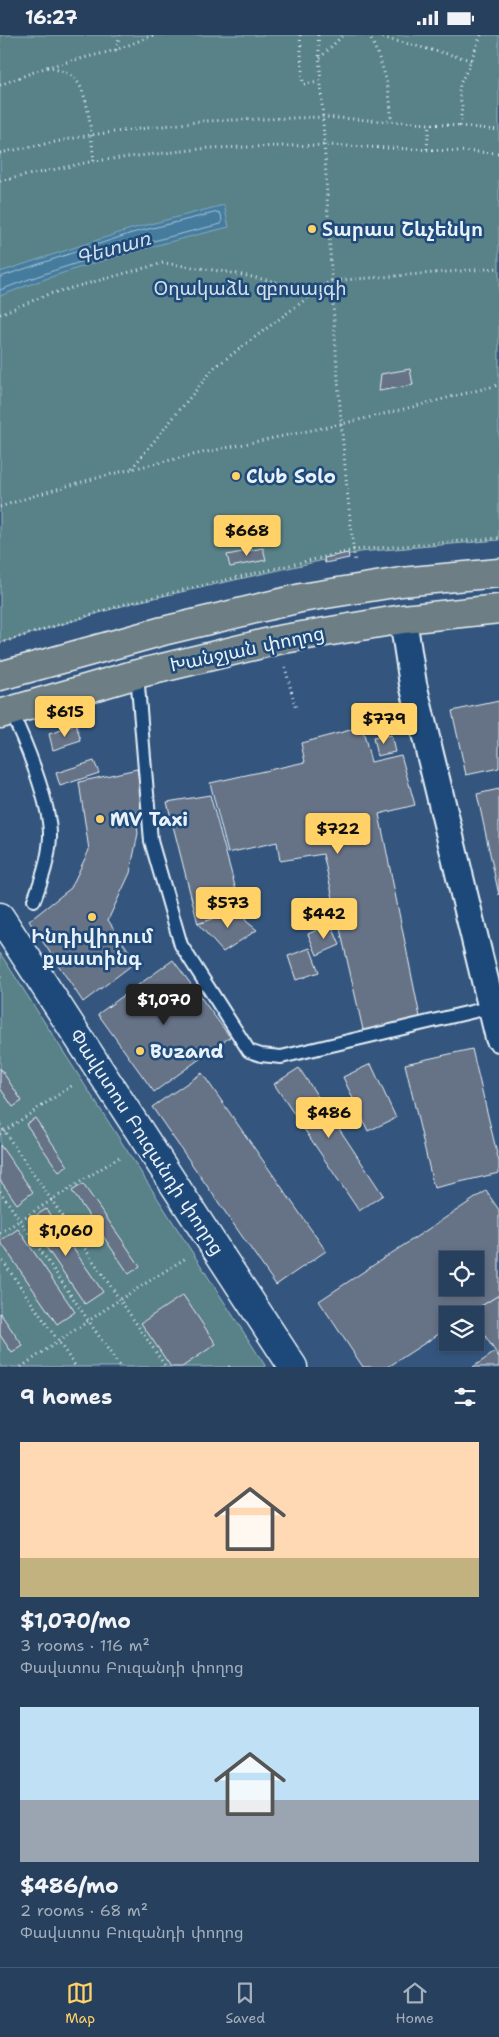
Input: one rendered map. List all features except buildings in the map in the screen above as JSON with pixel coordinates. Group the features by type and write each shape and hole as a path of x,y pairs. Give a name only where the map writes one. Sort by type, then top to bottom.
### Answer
{"main road":[{"name":"Խանջյան փողոց","path":"0,676 227,615 301,598 401,581 499,573"},
{"name":"Խանջյան փողոց","path":"5,712 137,673 278,640 403,619 499,609"}],"street":[{"path":"403,619 413,684 499,1038"},
{"name":"Փավստոս Բուզանդի փողոց","path":"0,917 293,1367"}],"lane":[{"path":"137,673 151,841 181,945 249,1051 261,1055 281,1057 492,1007"},
{"path":"5,712 22,735 49,815 50,837 47,862 34,900"}],"path":[{"path":"116,50 120,35"},
{"path":"0,85 47,67 116,50 154,35"},
{"path":"300,35 303,83 321,82"},
{"path":"318,35 325,145 330,281 341,424 359,589"},
{"path":"320,58 343,35"},
{"path":"369,35 383,65 391,101 391,121"},
{"path":"373,35 471,60"},
{"path":"460,126 462,106 460,83 481,35"},
{"path":"47,67 64,71 75,79 83,92 94,161"},
{"path":"0,153 90,135 204,121 323,117 499,130"},
{"path":"427,149 429,124"},
{"path":"0,181 94,161 209,148 325,145 499,153"},
{"path":"0,314 49,294 163,263 227,272 317,290"},
{"path":"132,468 215,367 330,281 499,268"},
{"path":"0,507 132,468 260,439 341,424 499,385"},
{"path":"0,643 128,603 354,550 499,538"},
{"path":"248,575 250,583"},
{"path":"151,598 153,605"},
{"path":"128,603 130,611"},
{"path":"111,608 114,616"},
{"path":"278,640 296,709"},
{"path":"0,1134 73,1085"},
{"path":"0,1125 166,1367"},
{"path":"0,1233 120,1156"},
{"path":"0,1191 120,1367"},
{"path":"0,1257 76,1367"},
{"path":"21,1367 186,1258"}],"green space":[{"name":"Օղակաձև զբոսայգի","path":"0,35 499,35 499,540 360,552 132,603 0,643"},
{"path":"0,953 266,1367 0,1367"}],"water":[{"name":"Գետառ","path":"224,205 229,227 113,257 56,275 0,296 0,272 131,229"}],"place":[{"name":"Տարաս Շևչենկո","path":"312,229"},
{"name":"Club Solo","path":"236,476"},
{"name":"MV Taxi","path":"100,819"},
{"name":"Ինդիվիդում քաստինգ","path":"92,917"},
{"name":"Buzand","path":"140,1051"}]}
